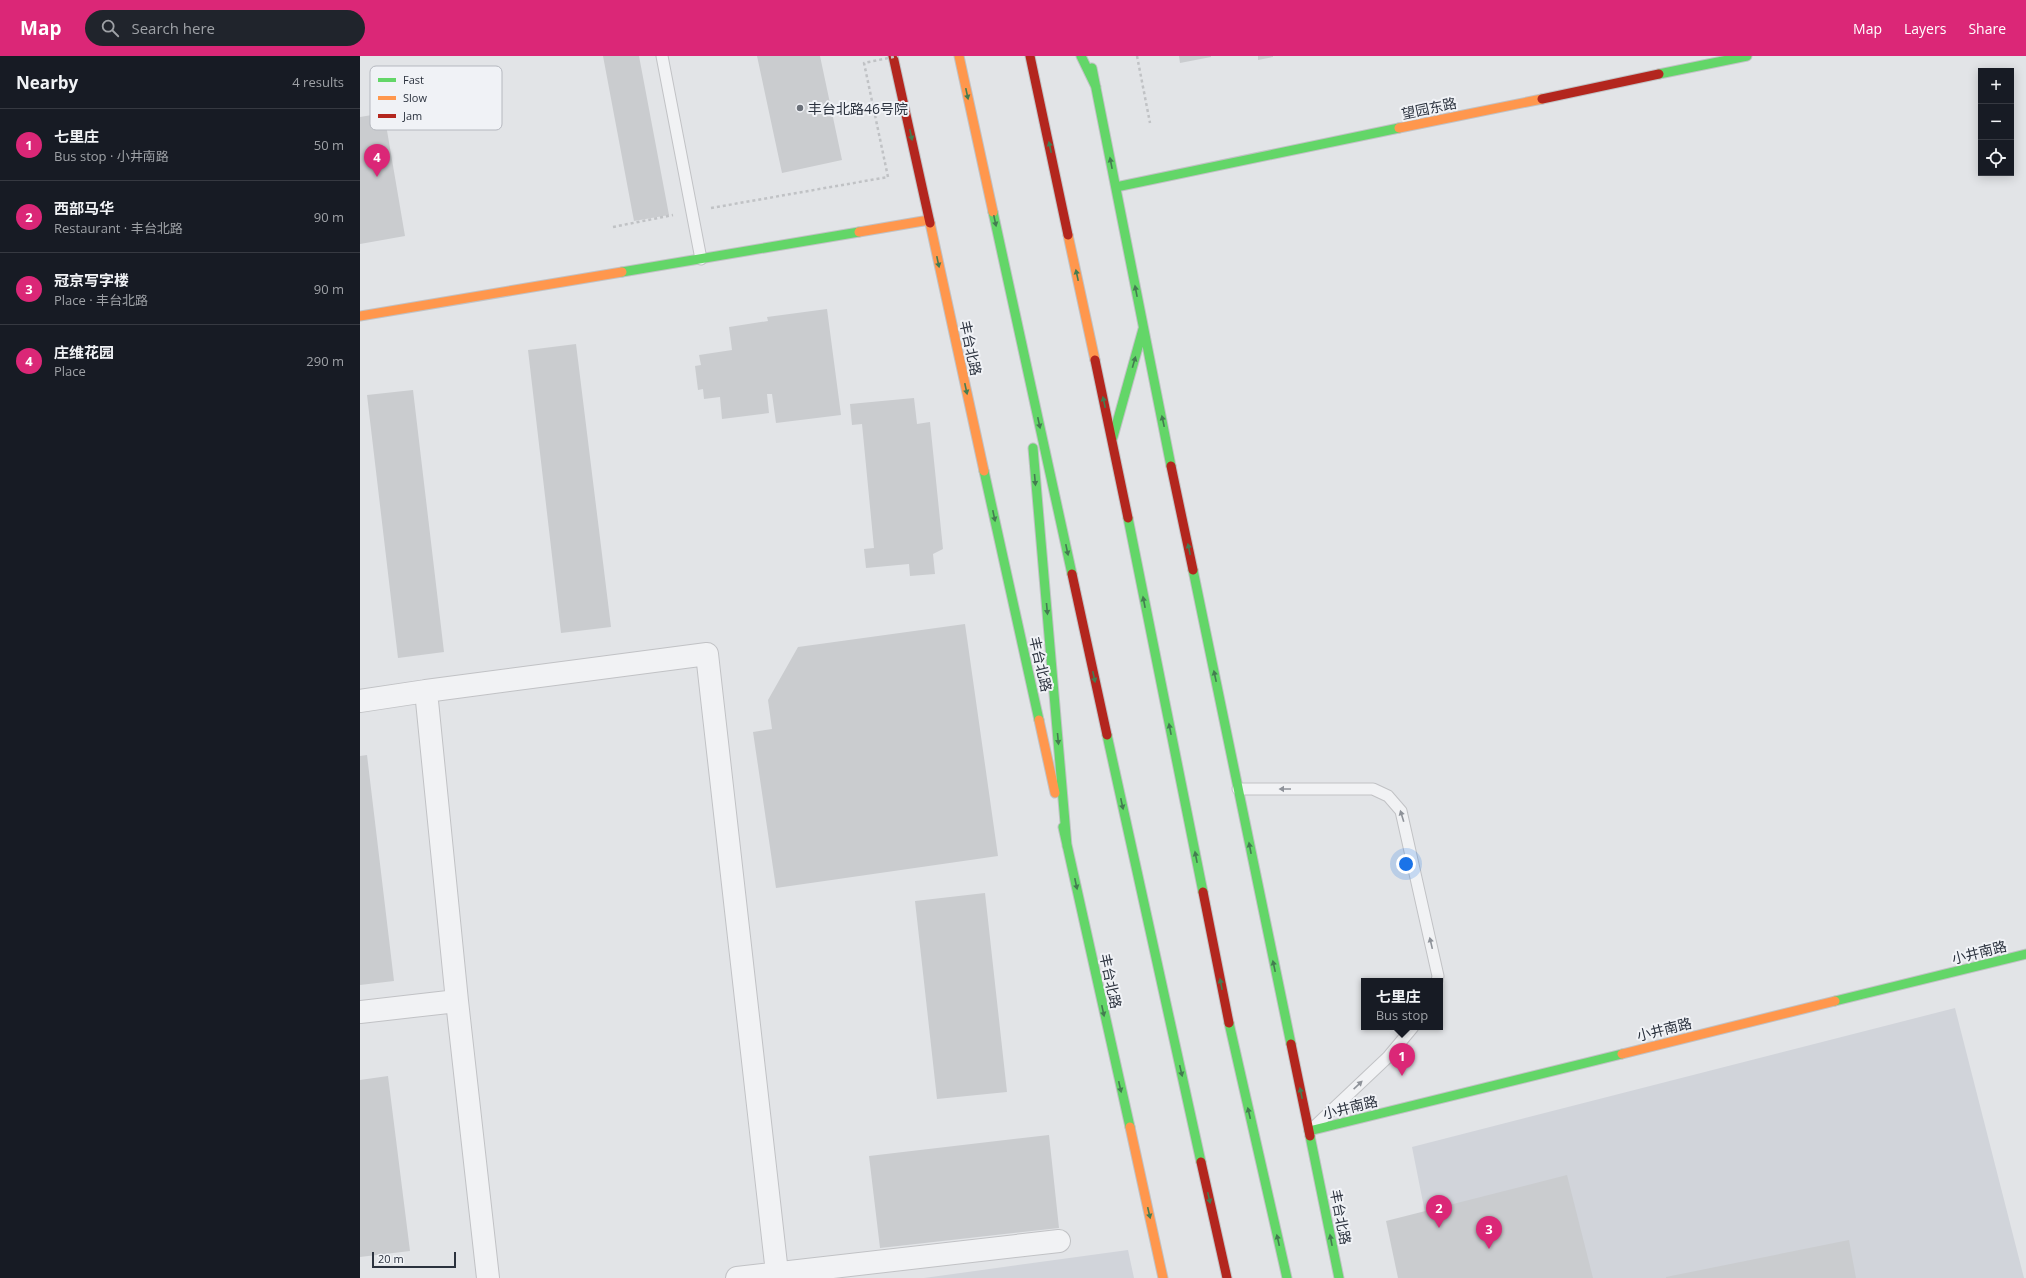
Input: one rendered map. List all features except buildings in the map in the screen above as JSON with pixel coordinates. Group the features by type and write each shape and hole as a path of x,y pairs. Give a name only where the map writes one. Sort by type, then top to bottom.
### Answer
{"main road":[{"name":"丰台北路","path":"893,56 1163,1278"},
{"path":"959,56 1172,1033 1227,1278"},
{"path":"1030,56 1112,440 1229,1022 1286,1278"},
{"path":"1081,56 1096,87"},
{"name":"丰台北路","path":"1090,56 1143,329 1339,1278"},
{"name":"望园东路","path":"1116,187 1747,56"},
{"path":"360,316 929,220"},
{"path":"1112,440 1143,329"},
{"path":"1025,357 1067,846"},
{"name":"小井南路","path":"1309,1131 2026,954"}],"street":[{"path":"360,701 707,654 777,1273"},
{"path":"426,691 456,1001 488,1278"},
{"path":"360,1012 456,1001"},
{"path":"738,1278 1059,1241"}],"lane":[{"path":"662,56 701,258"},
{"path":"1238,789 1373,789 1388,796 1401,811 1438,978"},
{"path":"1309,1131 1388,1057 1410,1030"}],"path":[{"path":"612,227 888,177 864,62 898,56"},
{"path":"1137,56 1150,123"}],"shaded area":[{"path":"1955,1008 2024,1278 1438,1278 1412,1147"},
{"path":"1128,1250 1134,1278 924,1278"}],"traffic: fast":[{"path":"1081,56 1096,87"},
{"path":"1659,74 1747,56"},
{"path":"1092,68 1171,466"},
{"path":"1116,187 1399,128"},
{"path":"993,212 1072,574"},
{"path":"622,272 859,232"},
{"path":"1113,437 1143,329"},
{"path":"1033,448 1067,846"},
{"path":"984,471 1039,720"},
{"path":"1128,518 1203,892"},
{"path":"1193,570 1291,1044"},
{"path":"1107,735 1201,1162"},
{"path":"1063,827 1130,1127"},
{"path":"1835,1001 2026,954"},
{"path":"1229,1023 1287,1278"},
{"path":"1309,1131 1622,1054"},
{"path":"1310,1136 1339,1278"}],"traffic: slow":[{"path":"959,56 993,212"},
{"path":"1399,128 1542,99"},
{"path":"859,232 929,220"},
{"path":"930,223 984,471"},
{"path":"1068,235 1095,360"},
{"path":"360,316 622,272"},
{"path":"1039,720 1055,793"},
{"path":"1622,1054 1835,1001"},
{"path":"1130,1127 1163,1278"}],"traffic: jam":[{"path":"893,56 930,223"},
{"path":"1030,56 1068,235"},
{"path":"1542,99 1659,74"},
{"path":"1095,360 1128,518"},
{"path":"1171,466 1193,570"},
{"path":"1072,574 1107,735"},
{"path":"1203,892 1229,1023"},
{"path":"1291,1044 1310,1136"},
{"path":"1201,1162 1227,1278"}],"place":[{"name":"丰台北路46号院","path":"800,108"},
{"name":"庄维花园","path":"377,177"},
{"name":"七里庄","path":"1402,1076"},
{"name":"西部马华","path":"1439,1228"},
{"name":"冠京写字楼","path":"1489,1249"}]}
